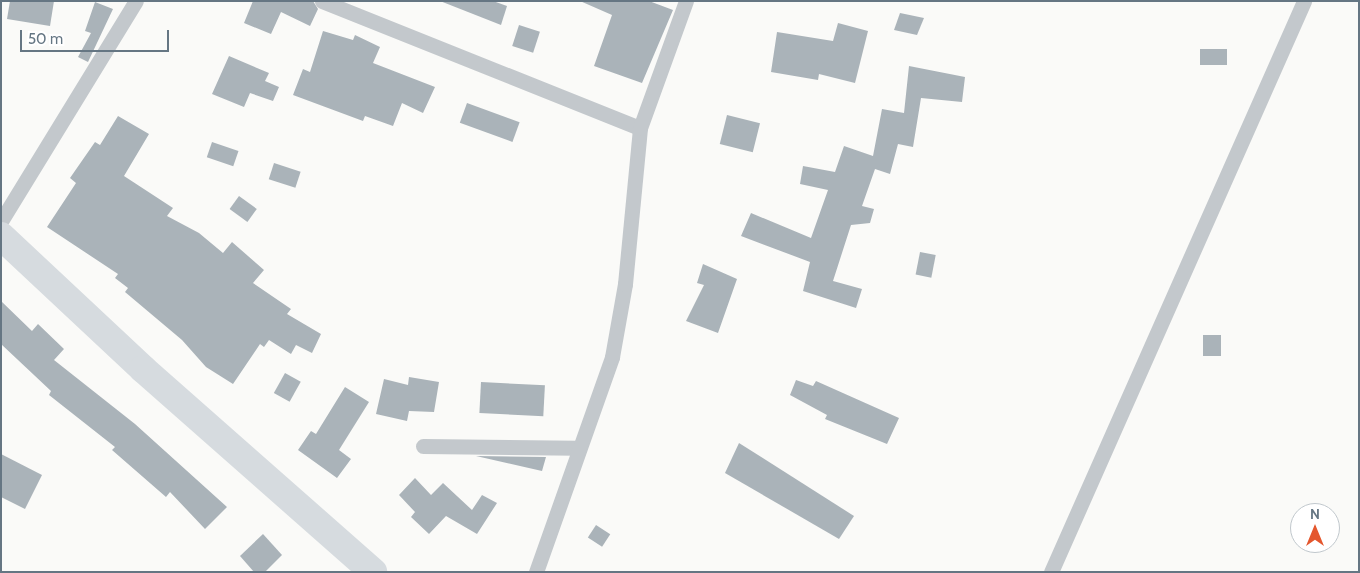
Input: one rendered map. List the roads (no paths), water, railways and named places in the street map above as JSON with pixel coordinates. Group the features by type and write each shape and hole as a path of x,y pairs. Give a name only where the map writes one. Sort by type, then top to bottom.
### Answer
{"highway":[{"path":"1,236 143,369 373,572"}],"street":[{"path":"1,221 136,1"},
{"path":"322,1 640,128"},
{"path":"536,572 576,448 612,357 625,284 640,128 686,1"},
{"path":"1051,572 1304,1"},
{"path":"423,446 576,448"}]}
